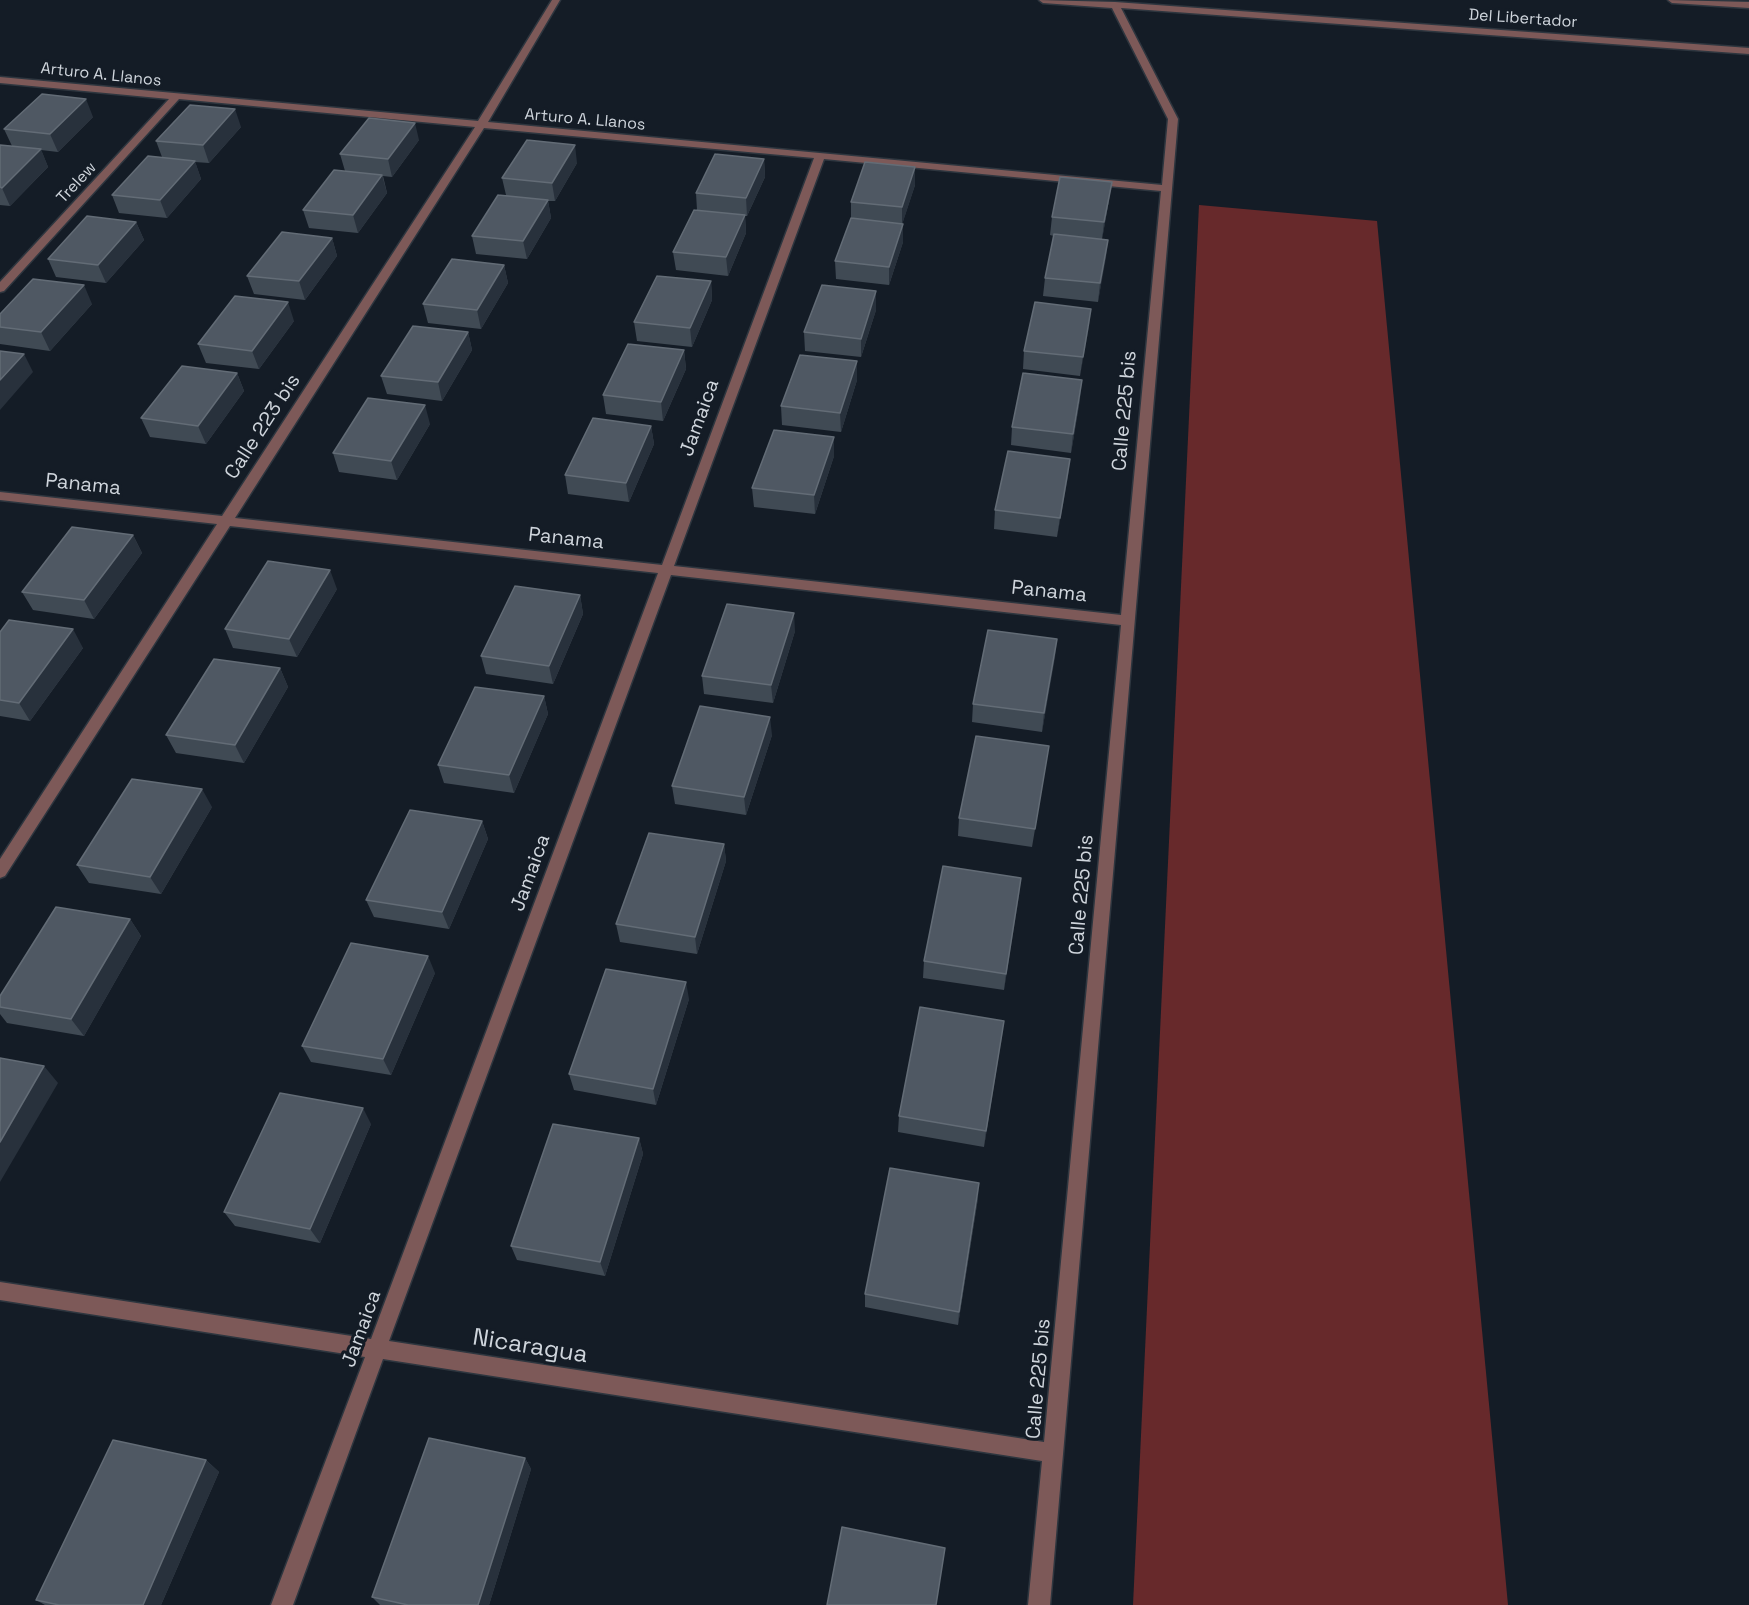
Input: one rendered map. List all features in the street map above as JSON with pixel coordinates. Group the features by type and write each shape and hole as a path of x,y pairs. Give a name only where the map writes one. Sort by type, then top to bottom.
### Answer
{"street":[{"name":"Calle 223 bis","path":"0,872 481,125 556,0"},
{"name":"Del Libertador","path":"1043,0 1749,51"},
{"path":"1672,0 1749,5"},
{"name":"Calle 225 bis","path":"1039,1605 1173,119 1115,4"},
{"name":"Arturo A. Llanos","path":"0,80 1166,188"},
{"name":"Trelew","path":"0,289 176,97"},
{"name":"Jamaica","path":"282,1605 820,156"},
{"name":"Panama","path":"0,496 1128,621"},
{"name":"Nicaragua","path":"0,1291 1053,1453"}],"shaded area":[{"path":"1199,205 1377,221 1508,1605 1133,1605"}],"building":[{"path":"42,94 86,99 50,134 4,129"},
{"path":"190,105 235,109 203,145 156,141"},
{"path":"369,118 415,123 388,159 340,154"},
{"path":"527,140 575,145 552,183 502,178"},
{"path":"0,145 41,149 2,188 0,187"},
{"path":"715,154 764,159 746,198 696,193"},
{"path":"148,156 195,161 160,200 112,195"},
{"path":"865,162 915,167 902,207 851,202"},
{"path":"334,170 382,175 353,215 303,210"},
{"path":"1060,177 1112,182 1104,222 1052,217"},
{"path":"498,195 548,200 523,241 472,236"},
{"path":"694,210 745,215 726,257 673,252"},
{"path":"87,216 136,222 98,265 48,259"},
{"path":"851,218 903,224 889,267 835,261"},
{"path":"282,232 332,238 299,281 247,276"},
{"path":"1054,234 1108,240 1100,283 1045,278"},
{"path":"452,259 504,265 477,310 423,304"},
{"path":"657,276 711,281 690,328 634,322"},
{"path":"33,279 84,285 41,332 0,327 0,314"},
{"path":"822,285 876,291 861,339 804,332"},
{"path":"235,296 288,302 252,351 198,344"},
{"path":"1035,302 1091,309 1083,357 1024,351"},
{"path":"413,326 468,332 438,382 381,376"},
{"path":"628,344 684,350 661,402 603,395"},
{"path":"0,351 24,354 0,380"},
{"path":"800,355 857,361 840,413 781,406"},
{"path":"182,366 237,373 198,426 141,418"},
{"path":"1023,373 1082,380 1073,434 1012,427"},
{"path":"368,398 425,405 391,461 333,453"},
{"path":"593,418 651,426 626,483 565,475"},
{"path":"774,430 834,437 814,495 752,488"},
{"path":"1008,451 1070,459 1060,518 995,510"},
{"path":"72,527 133,535 84,600 22,592"},
{"path":"268,561 330,570 289,639 225,629"},
{"path":"515,586 580,595 549,666 481,656"},
{"path":"727,604 794,613 771,685 702,676"},
{"path":"9,620 73,629 19,703 0,700 0,632"},
{"path":"988,630 1057,639 1044,713 973,704"},
{"path":"214,659 280,668 235,745 166,735"},
{"path":"475,687 544,696 509,775 438,765"},
{"path":"700,706 770,717 744,797 672,786"},
{"path":"976,736 1049,746 1035,829 959,818"},
{"path":"132,779 202,789 150,877 77,865"},
{"path":"410,810 482,821 442,912 366,900"},
{"path":"649,833 724,844 695,937 616,924"},
{"path":"943,866 1021,878 1006,974 924,961"},
{"path":"56,907 130,919 71,1019 0,1007 0,996"},
{"path":"351,943 428,956 383,1059 302,1046"},
{"path":"606,969 686,982 653,1089 569,1074"},
{"path":"920,1007 1004,1021 986,1131 899,1116"},
{"path":"0,1058 44,1066 0,1142"},
{"path":"280,1093 363,1108 310,1229 224,1212"},
{"path":"553,1124 639,1138 600,1262 511,1246"},
{"path":"890,1168 979,1183 959,1312 865,1294"},
{"path":"429,1438 525,1458 478,1605 408,1605 372,1597"},
{"path":"113,1440 206,1460 143,1605 59,1605 36,1600"},
{"path":"842,1527 945,1548 936,1605 827,1605"}]}
